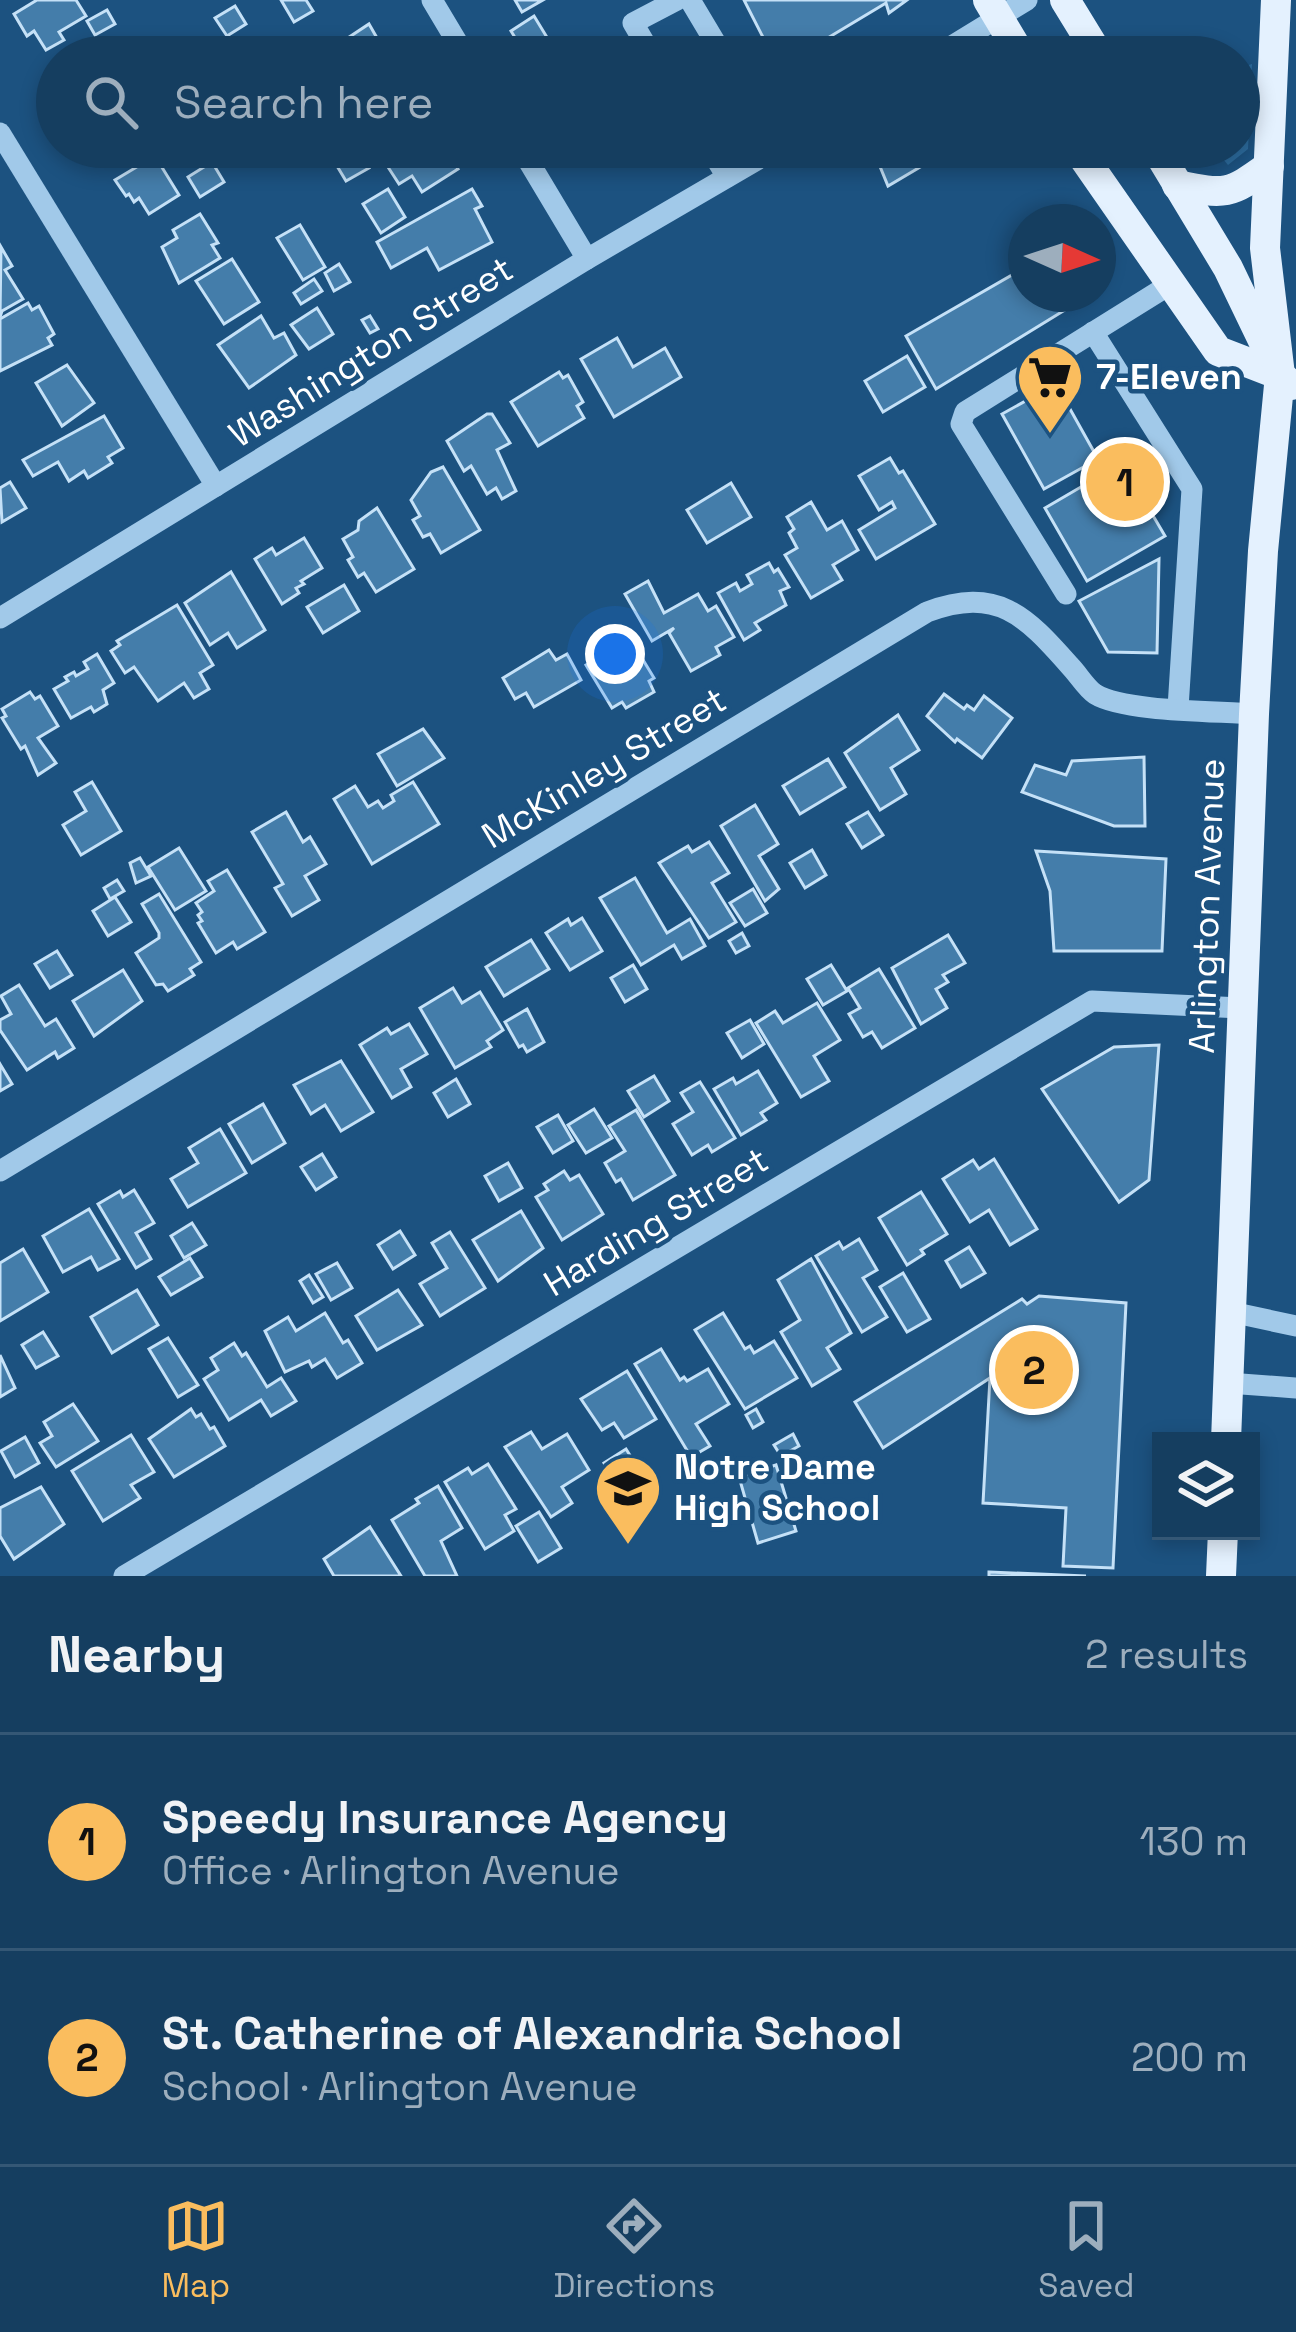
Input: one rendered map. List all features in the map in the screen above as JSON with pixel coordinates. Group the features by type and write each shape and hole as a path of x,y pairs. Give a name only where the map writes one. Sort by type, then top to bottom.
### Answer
{"main road":[{"path":"1065,0 1087,36"},
{"name":"Arlington Avenue","path":"1276,0 1265,248 1288,382"},
{"path":"994,9 1010,36"},
{"path":"1178,185 1213,193 1235,190 1269,166"},
{"path":"1090,168 1218,351 1288,382"},
{"path":"1168,168 1288,382"},
{"name":"Arlington Avenue","path":"1226,1432 1263,551 1296,332"},
{"path":"1221,1576 1222,1540"}],"street":[{"path":"432,0 453,36"},
{"path":"641,36 633,23 677,0"},
{"path":"690,0 711,36"},
{"path":"960,36 994,9 1027,0"},
{"path":"0,134 216,486"},
{"path":"533,168 587,259"},
{"path":"722,168 727,177"},
{"name":"Washington Street","path":"0,618 742,168"},
{"path":"1066,594 961,424 965,412 1169,285"},
{"path":"1093,332 1192,489 1178,708"},
{"name":"McKinley Street","path":"0,1171 927,612 954,602 993,602 1023,616 1094,693 1122,704 1254,714"},
{"name":"Harding Street","path":"124,1576 1092,1001 1241,1008"},
{"path":"1231,1312 1296,1326"},
{"path":"1228,1384 1296,1388"}],"building":[{"path":"37,0 76,0 86,16 59,32 62,36 37,36 34,31 27,36 14,14"},
{"path":"281,0 306,0 313,11 294,22"},
{"path":"515,0 543,0 522,12"},
{"path":"744,0 907,0 889,13 886,3 831,36 762,36"},
{"path":"235,6 246,24 227,36 215,18"},
{"path":"107,10 115,24 95,35 87,21"},
{"path":"534,16 546,36 514,36 511,31"},
{"path":"369,24 376,36 351,36"},
{"path":"135,168 162,168 179,195 149,214 139,198 134,202 126,196 115,180"},
{"path":"202,168 216,168 224,182 200,197 188,177"},
{"path":"338,168 369,168 346,181"},
{"path":"389,168 458,169 422,192 412,176 399,184"},
{"path":"881,168 918,168 888,186"},
{"path":"388,189 405,217 381,233 363,204"},
{"path":"472,189 482,206 475,209 492,242 439,270 427,248 391,268 377,242"},
{"path":"200,214 218,243 212,245 220,258 179,283 162,247 177,238 173,230"},
{"path":"300,225 325,267 303,280 277,238"},
{"path":"1,247 12,266 5,270 23,299 0,317"},
{"path":"232,259 259,302 224,324 196,281"},
{"path":"339,264 350,282 334,291 325,273"},
{"path":"1008,277 1008,312 1062,312 936,389 906,336"},
{"path":"314,279 322,291 301,304 294,293"},
{"path":"28,303 32,310 39,306 54,334 48,338 52,345 0,371 0,319"},
{"path":"317,308 333,334 309,349 291,325"},
{"path":"261,316 274,338 284,333 296,355 249,388 218,345"},
{"path":"370,316 378,329 370,333 362,320"},
{"path":"617,338 633,367 665,348 681,377 614,417 581,359"},
{"path":"907,356 925,387 883,412 865,381"},
{"path":"67,365 94,403 62,426 36,383"},
{"path":"559,372 563,378 568,375 583,402 577,406 584,418 538,446 511,402"},
{"name":"7-Eleven","path":"1056,384 1098,459 1044,489 1002,414"},
{"path":"492,414 510,443 497,450 516,491 502,499 496,488 487,494 471,466 464,471 447,441"},
{"path":"104,416 123,448 108,457 112,463 88,478 84,471 69,481 58,462 33,476 23,460"},
{"path":"890,458 935,524 876,559 859,530 895,508 892,502 879,510 859,476"},
{"path":"1122,463 1165,536 1087,581 1045,508"},
{"path":"443,467 480,530 441,553 430,534 423,537 413,520 420,516 411,500 431,472"},
{"path":"10,482 26,508 2,522 0,488"},
{"path":"731,483 751,517 707,543 687,510"},
{"path":"811,502 827,530 842,521 858,550 833,565 842,580 811,598 785,555 797,548 787,517"},
{"path":"377,508 414,569 376,592 364,573 358,577 343,539"},
{"path":"304,538 322,568 301,581 304,584 296,588 299,593 282,604 255,559 272,548 276,555"},
{"path":"1159,559 1157,653 1108,652 1079,601"},
{"path":"769,563 789,587 780,591 786,605 755,623 760,630 744,640 718,593 736,583 740,591 752,584 747,575"},
{"path":"231,572 265,630 237,648 228,633 210,645 185,603"},
{"path":"648,581 664,613 698,594 708,611 716,606 734,637 716,647 720,655 691,671 669,633 674,628 652,641 625,594"},
{"path":"344,585 359,611 323,633 307,607"},
{"path":"177,605 213,665 200,673 209,689 194,698 184,683 158,701 134,667 125,673 111,651 120,645 117,641"},
{"path":"634,645 654,678 649,681 654,692 626,708 622,702 612,708 586,665"},
{"path":"549,650 556,660 567,654 581,680 534,707 526,693 515,699 503,678"},
{"path":"97,654 114,683 103,690 107,704 71,718 54,689 68,681 65,677 88,669 84,662"},
{"path":"30,692 35,699 40,696 58,726 38,738 56,763 38,775 25,746 21,749 2,718 6,716 2,709"},
{"path":"944,694 964,709 967,705 974,710 984,696 1012,718 982,758 957,739 955,742 927,716"},
{"path":"898,715 919,750 891,768 906,794 880,810 845,753"},
{"path":"423,729 444,758 397,786 378,754"},
{"path":"1144,757 1145,826 1114,826 1022,792 1035,765 1066,775 1072,761"},
{"path":"828,759 845,787 800,814 783,786"},
{"path":"92,782 121,831 81,855 63,825 86,811 75,792"},
{"path":"413,782 439,824 372,864 334,799 355,786 368,807 378,801 383,808 394,801 391,795"},
{"path":"755,805 778,844 759,856 779,889 765,901 721,826"},
{"path":"286,812 303,842 310,837 326,864 305,876 319,900 292,916 275,888 283,884 252,832"},
{"path":"868,812 883,835 862,848 847,824"},
{"path":"709,842 729,873 712,883 736,922 709,938 659,863 688,846 692,852"},
{"path":"179,848 206,891 175,910 148,867"},
{"path":"812,850 826,875 805,888 790,863"},
{"path":"1036,851 1166,859 1162,951 1054,951 1050,891"},
{"path":"140,858 151,876 136,883 130,863"},
{"path":"227,870 265,932 237,949 233,942 216,953 198,923 202,912 196,903 214,891 208,881"},
{"path":"635,878 667,933 690,919 705,946 682,959 674,945 641,965 600,898"},
{"path":"117,880 124,891 110,899 104,888"},
{"path":"753,889 767,913 745,926 730,903"},
{"path":"159,894 201,962 190,969 194,975 168,991 163,984 156,985 136,953 159,938 142,904"},
{"path":"115,897 131,922 108,936 93,911"},
{"path":"582,918 602,951 570,970 546,933 568,919 571,925"},
{"path":"742,933 749,946 736,953 729,941"},
{"path":"948,935 965,963 943,975 948,982 936,989 947,1008 921,1024 892,968"},
{"path":"531,940 549,969 504,996 486,967"},
{"path":"57,951 72,975 50,988 35,964"},
{"path":"633,965 647,989 625,1002 611,978"},
{"path":"831,965 847,991 823,1005 807,979"},
{"path":"879,969 915,1028 882,1048 872,1032 863,1037 849,1014 860,1008 848,988"},
{"path":"123,970 142,1001 94,1036 73,1001"},
{"path":"19,985 45,1026 56,1019 74,1048 58,1058 55,1052 27,1070 0,1030 0,1020 11,1014 1,996"},
{"path":"453,988 462,1003 480,992 503,1030 487,1041 491,1047 455,1068 420,1008"},
{"path":"817,1003 840,1040 814,1056 829,1081 801,1097 756,1023 775,1011 783,1023"},
{"path":"527,1009 544,1042 527,1052 505,1022"},
{"path":"750,1020 764,1044 742,1058 727,1033"},
{"path":"409,1024 427,1054 401,1069 411,1087 392,1098 360,1045 387,1028 391,1034"},
{"path":"1159,1045 1149,1180 1119,1202 1042,1089 1114,1047"},
{"path":"341,1061 373,1112 341,1131 325,1105 311,1114 294,1085"},
{"path":"0,1064 12,1084 0,1091"},
{"path":"758,1071 777,1103 761,1113 766,1120 741,1135 714,1089 733,1078 736,1084"},
{"path":"654,1076 669,1101 644,1117 628,1091"},
{"path":"456,1079 470,1104 448,1117 434,1093"},
{"path":"700,1082 735,1138 712,1152 708,1145 692,1155 673,1124 693,1112 681,1093"},
{"path":"263,1104 285,1143 252,1163 229,1124"},
{"path":"594,1109 612,1138 586,1153 568,1125"},
{"path":"636,1110 675,1175 633,1200 605,1163 625,1151 609,1126"},
{"path":"558,1115 573,1141 553,1153 537,1127"},
{"path":"220,1129 246,1173 188,1207 171,1179 198,1163 189,1148"},
{"path":"322,1154 336,1177 316,1190 301,1167"},
{"path":"994,1159 1037,1229 1010,1245 989,1210 970,1222 943,1179 973,1160 979,1169"},
{"path":"508,1163 522,1188 499,1201 485,1176"},
{"path":"564,1171 570,1180 579,1175 603,1214 562,1240 536,1197 548,1190 544,1184"},
{"path":"134,1190 154,1223 136,1233 151,1259 136,1268 98,1204 120,1191 123,1197"},
{"path":"921,1192 947,1234 907,1265 879,1218"},
{"path":"89,1209 119,1259 98,1270 91,1257 63,1272 43,1236"},
{"path":"521,1211 543,1248 498,1281 473,1240"},
{"path":"192,1223 206,1245 184,1258 171,1236"},
{"path":"400,1231 415,1255 393,1269 378,1245"},
{"path":"450,1232 485,1288 440,1316 420,1284 447,1268 432,1243"},
{"path":"859,1239 877,1270 863,1278 887,1317 862,1332 816,1256 839,1242 843,1249"},
{"path":"969,1247 985,1273 961,1287 946,1261"},
{"path":"23,1249 48,1292 0,1321 0,1263"},
{"path":"190,1258 202,1277 171,1295 159,1277"},
{"path":"811,1259 851,1333 827,1348 840,1369 812,1386 781,1332 800,1320 778,1280"},
{"path":"337,1263 352,1288 331,1300 316,1274"},
{"path":"903,1273 930,1319 907,1332 880,1287"},
{"path":"309,1275 323,1297 313,1303 300,1281"},
{"path":"137,1290 158,1325 112,1353 91,1317"},
{"path":"398,1290 422,1325 377,1350 356,1316"},
{"path":"1039,1296 1126,1303 1113,1568 1063,1566 1066,1508 983,1503 990,1378 883,1448 855,1402 1022,1299 1027,1304"},
{"path":"325,1313 362,1363 337,1378 325,1359 285,1372 265,1331 288,1317 296,1331"},
{"path":"723,1313 745,1349 750,1346 754,1353 774,1341 797,1378 745,1409 695,1330"},
{"path":"43,1332 58,1356 36,1368 22,1345"},
{"path":"168,1338 198,1385 178,1397 149,1349"},
{"path":"234,1343 242,1356 246,1353 267,1387 281,1378 296,1401 271,1416 261,1400 229,1420 204,1379 218,1370 211,1358"},
{"path":"661,1349 680,1380 708,1369 729,1404 696,1424 710,1446 691,1457 635,1364"},
{"path":"0,1355 15,1388 0,1397"},
{"path":"627,1371 656,1419 624,1438 614,1423 602,1430 581,1399"},
{"path":"73,1404 98,1441 56,1467 40,1443 52,1436 44,1422"},
{"path":"191,1409 196,1417 201,1414 210,1429 214,1427 225,1446 174,1477 149,1439"},
{"path":"756,1409 763,1422 753,1428 746,1415"},
{"path":"531,1432 542,1449 567,1434 589,1470 562,1487 572,1503 551,1517 505,1447"},
{"name":"Notre Dame High School","path":"793,1434 799,1446 781,1456 774,1445"},
{"path":"131,1435 154,1472 131,1485 140,1498 103,1521 72,1471"},
{"path":"25,1437 39,1463 15,1477 1,1451"},
{"path":"626,1449 641,1473 619,1487 604,1463"},
{"path":"488,1464 516,1509 505,1515 514,1531 485,1549 445,1482 468,1468 472,1474"},
{"name":"Notre Dame High School","path":"776,1465 796,1531 758,1543 739,1477"},
{"path":"438,1486 462,1528 441,1541 457,1576 425,1576 392,1520"},
{"path":"41,1487 64,1524 14,1559 0,1536 0,1508"},
{"path":"539,1512 561,1548 538,1562 516,1526"},
{"path":"370,1527 401,1576 334,1576 324,1559"},
{"path":"989,1572 1086,1576 989,1576"}],"place":[{"name":"7-Eleven","path":"1050,436"},
{"name":"Speedy Insurance Agency","path":"1125,482"},
{"name":"St. Catherine of Alexandria School","path":"1034,1370"},
{"name":"Notre Dame High School","path":"628,1547"}]}
